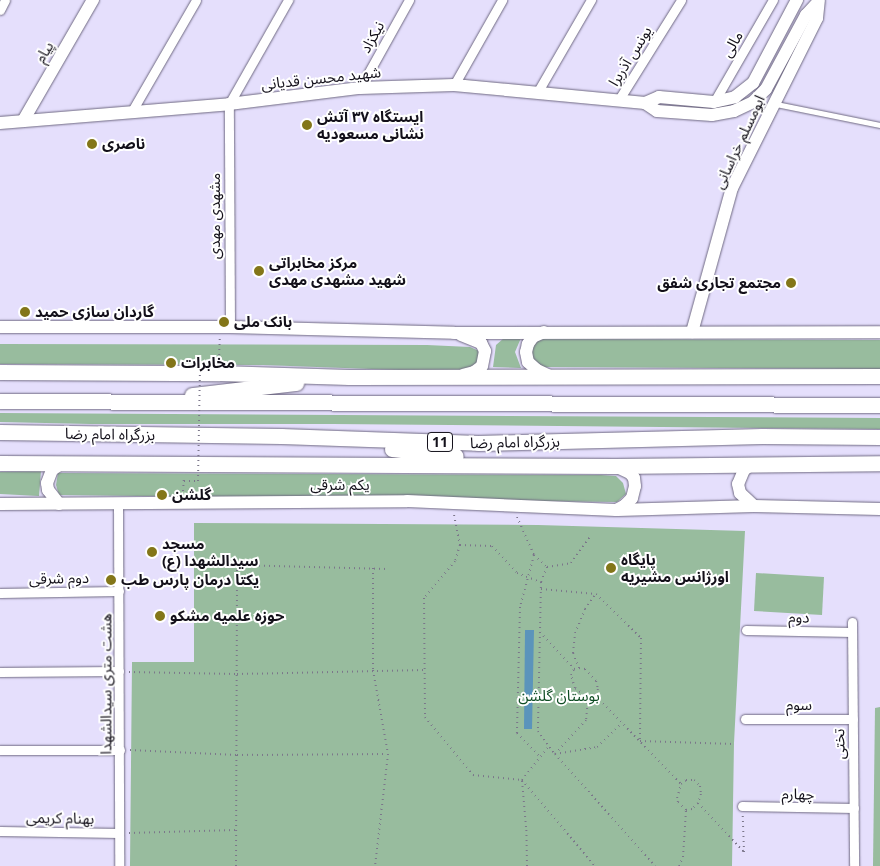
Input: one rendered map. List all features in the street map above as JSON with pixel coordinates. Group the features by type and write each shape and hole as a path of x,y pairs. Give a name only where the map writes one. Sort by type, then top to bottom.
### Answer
{"highway":[{"path":"0,372 219,373 349,377 880,376"},
{"path":"118,403 349,377"},
{"name":"بزرگراه امام رضا","path":"0,401 880,405"},
{"name":"بزرگراه امام رضا","path":"0,432 282,436 478,443 762,436 880,437"},
{"path":"282,436 534,465"},
{"path":"0,463 615,466 880,463"}],"main road":[{"name":"پیام","path":"23,121 93,0"},
{"name":"ابومسلم خراسانی","path":"753,83 797,0"},
{"name":"شهید محسن قدیانی","path":"645,103 657,111 712,115 734,111 753,102 766,89 806,14 818,1"},
{"name":"ابومسلم خراسانی","path":"692,332 732,188 817,18 818,1"},
{"name":"شهید محسن قدیانی","path":"1,124 132,111 229,104 360,88 454,85 645,103 659,97 714,102 735,97 753,83"},
{"path":"0,327 225,327 454,333 546,331 880,332"},
{"path":"546,331 533,337 528,344 526,352 528,362 550,376"},
{"path":"454,333 481,343 485,351 482,366 474,372 457,377"},
{"path":"59,504 52,497 47,483 52,470 61,464"},
{"path":"752,464 744,470 738,484 740,493 754,506"},
{"path":"615,466 630,474 634,478 635,486 632,498 624,506 616,510"},
{"name":"یکم شرقی","path":"0,504 407,501 616,510 754,506 880,508"}],"street":[{"path":"0,10 5,0"},
{"path":"132,111 196,0"},
{"path":"229,104 288,0"},
{"name":"نیکزاد","path":"360,88 409,0"},
{"path":"454,85 502,0"},
{"path":"537,93 590,0"},
{"name":"یونس آذربرا","path":"618,101 681,0"},
{"name":"مالی","path":"714,102 773,0"},
{"name":"مشهدی مهدی","path":"225,327 229,104"},
{"name":"هشت متری سیدالشهدا","path":"118,503 120,750 118,866"},
{"name":"دوم شرقی","path":"0,593 119,591"},
{"name":"دوم","path":"746,630 852,627"},
{"name":"تختی","path":"852,627 854,866"},
{"path":"0,672 119,672"},
{"name":"سوم","path":"745,719 853,718"},
{"path":"0,750 120,750"},
{"name":"چهارم","path":"742,806 854,808"},
{"name":"بهنام کریمی","path":"0,831 119,833"}],"lane":[{"path":"775,103 880,125"}],"path":[{"path":"219,362 225,327"},
{"path":"184,481 198,481 200,363"},
{"path":"452,503 460,545 455,561 424,598 425,717 472,775 522,780 595,866"},
{"path":"512,506 534,555 547,567"},
{"path":"547,567 571,563 590,537"},
{"path":"460,545 492,546 517,573 541,582"},
{"path":"534,555 520,607 517,732 540,757"},
{"path":"194,564 388,569"},
{"path":"236,866 237,565"},
{"path":"547,567 541,582 538,732 555,754 655,866"},
{"path":"373,568 373,670 388,754 375,866"},
{"path":"541,590 596,594 641,638 640,741"},
{"path":"579,668 573,653 575,633 585,609 596,594"},
{"path":"540,632 574,670"},
{"path":"588,698 575,688 571,675 574,670 579,668 586,669 596,681 598,689 596,696"},
{"path":"119,672 237,674 425,670"},
{"path":"588,698 596,696"},
{"path":"596,696 681,784"},
{"path":"555,754 586,720 588,698"},
{"path":"555,754 597,747 622,723"},
{"path":"640,741 734,744"},
{"path":"526,866 526,827 522,780 549,746"},
{"path":"120,750 237,755 388,754"},
{"path":"679,866 683,858 686,810 678,802 681,784 686,780 694,780 700,786 698,803 744,852 742,806"},
{"path":"686,810 698,803"},
{"path":"119,833 235,830"}],"green space":[{"path":"504,338 521,338 515,352 521,368 493,367 496,345"},
{"path":"538,339 880,340 880,369 543,367 533,359 531,350"},
{"path":"0,344 427,345 470,347 479,351 478,364 470,370 453,372 263,365 0,364"},
{"path":"0,413 880,418 880,429 332,424 91,424 0,422"},
{"path":"41,471 39,496 0,494 0,472"},
{"path":"58,473 601,475 616,476 623,483 626,494 617,502 59,495 56,485"},
{"name":"بوستان گلشن","path":"194,523 538,525 745,531 734,743 732,866 130,866 132,662 194,662"},
{"path":"756,573 824,577 822,615 754,611"},
{"path":"880,707 880,866 873,866 875,708"}],"water":[{"path":"525,630 534,630 532,729 524,729"}],"place":[{"name":"ایستگاه ۳۷ آتش نشانی مسعودیه","path":"307,125"},
{"name":"ناصری","path":"92,144"},
{"name":"مرکز مخابراتی شهید مشهدی مهدی","path":"259,271"},
{"name":"مجتمع تجاری شفق","path":"791,283"},
{"name":"گاردان سازی حمید","path":"25,312"},
{"name":"بانک ملی","path":"224,322"},
{"name":"مخابرات","path":"171,363"},
{"name":"گلشن","path":"162,495"},
{"name":"مسجد سیدالشهدا (ع)","path":"152,552"},
{"name":"پایگاه اورژانس مشیریه","path":"611,568"},
{"name":"یکتا درمان پارس طب","path":"111,580"},
{"name":"حوزه علمیه مشکو","path":"160,616"}]}
